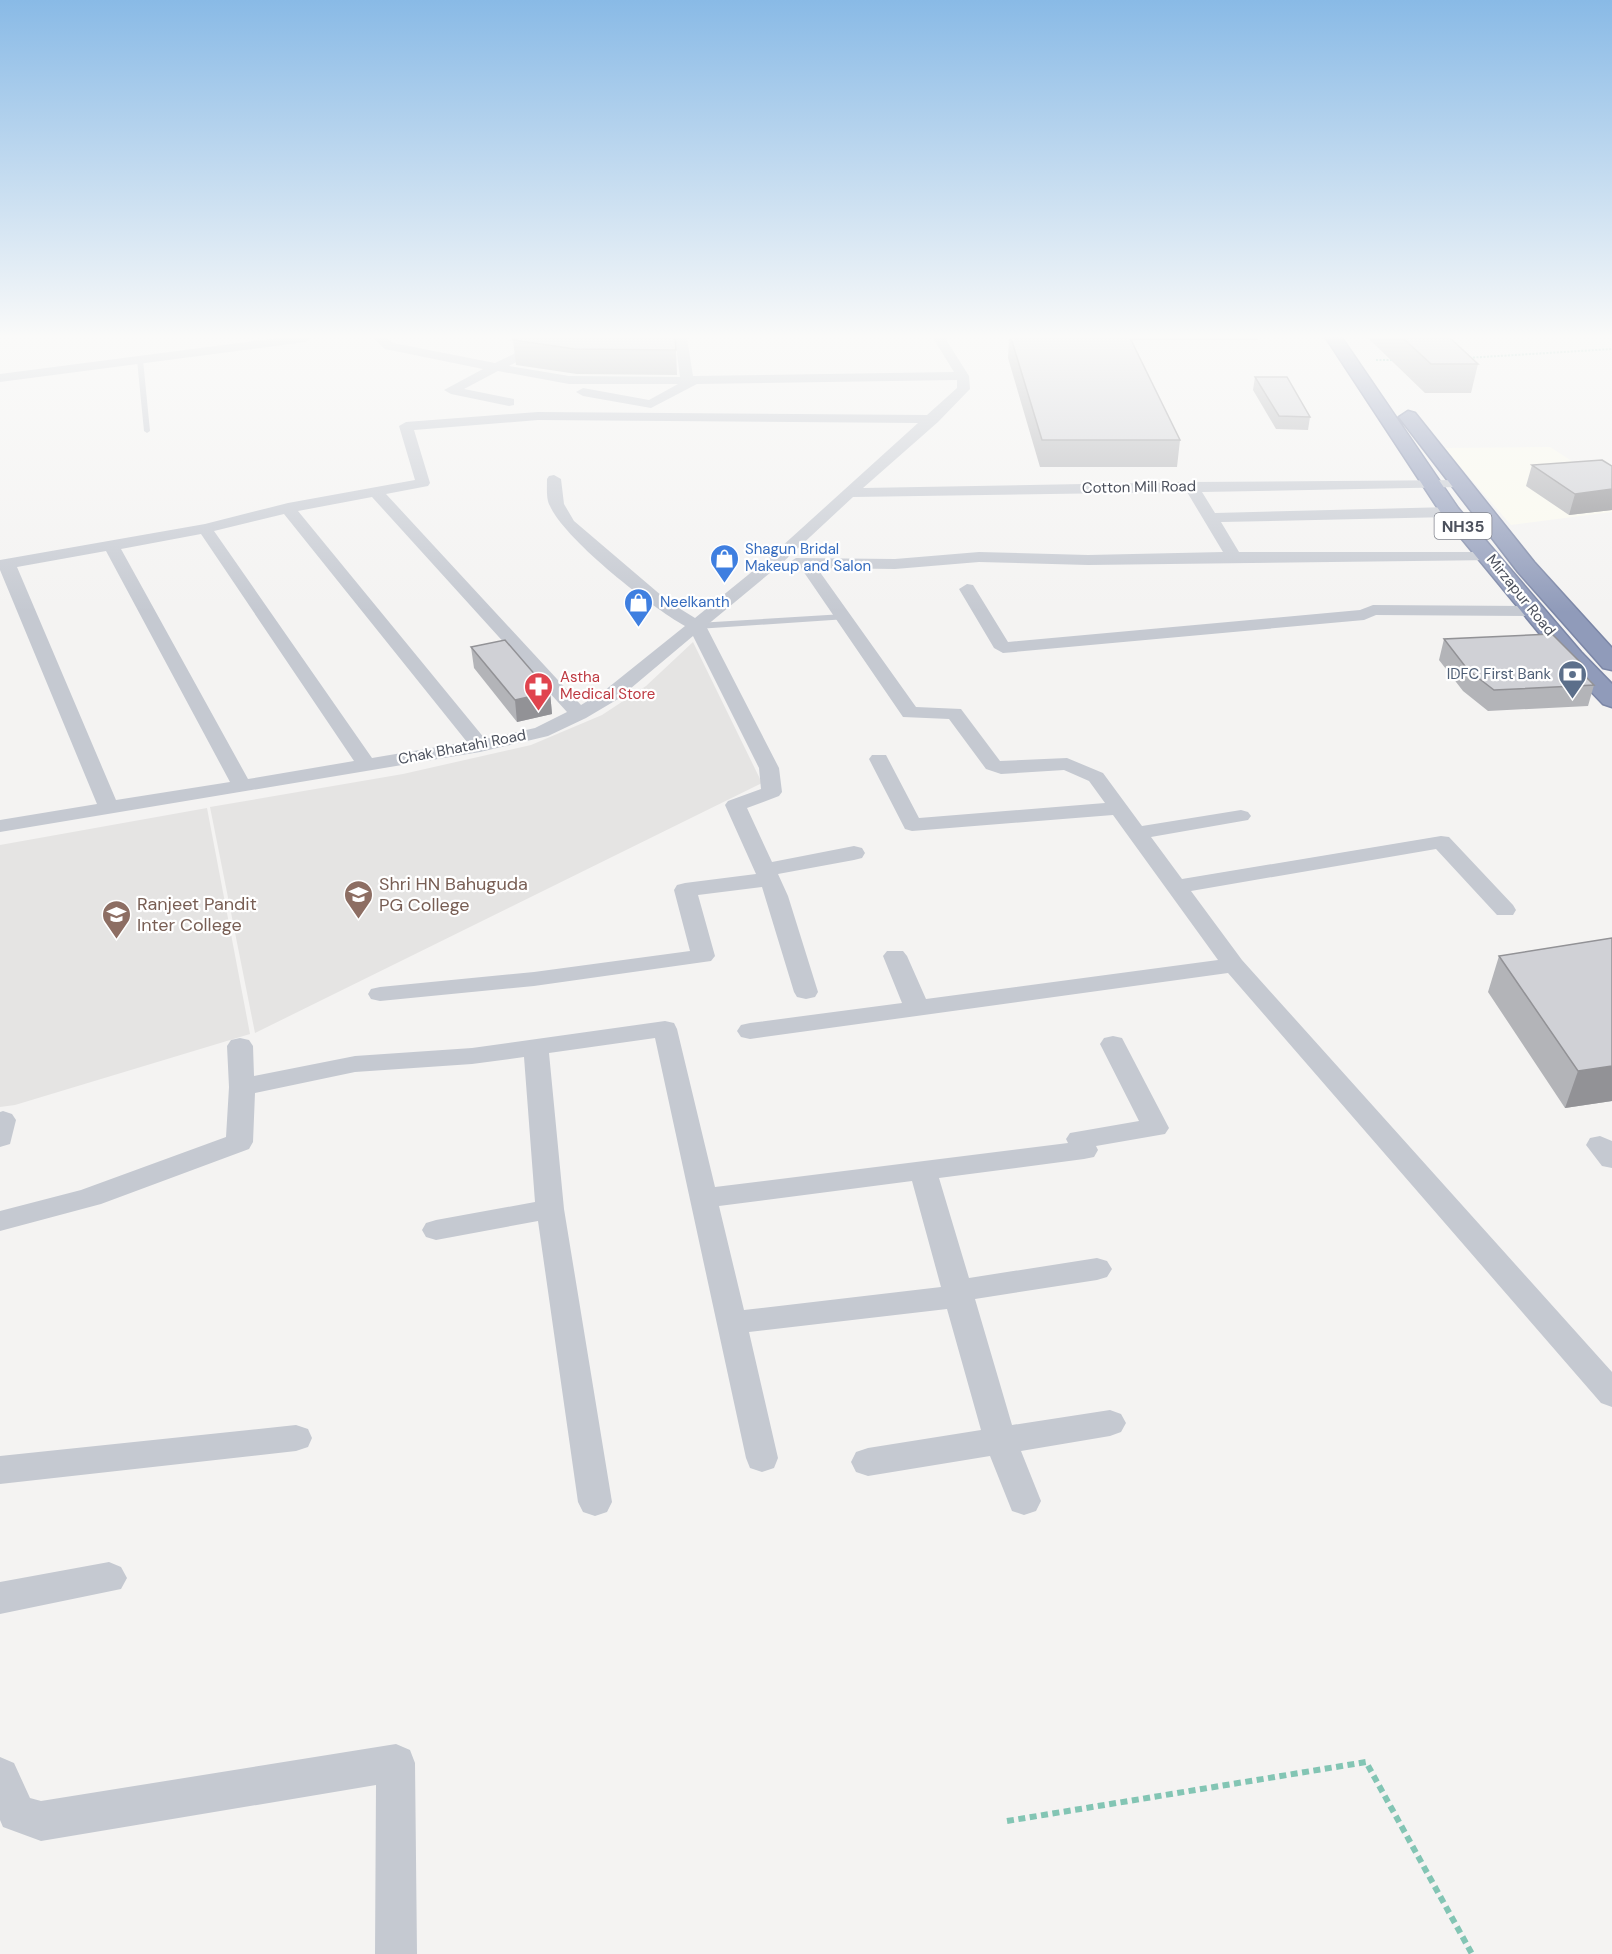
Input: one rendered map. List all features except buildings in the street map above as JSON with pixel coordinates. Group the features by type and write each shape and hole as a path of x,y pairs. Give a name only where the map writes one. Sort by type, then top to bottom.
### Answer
{"highway":[{"name":"Mirzapur Road","path":"1393,429 1450,512 1532,611 1612,699"},
{"name":"Mirzapur Road","path":"1418,429 1526,567 1612,663"}],"street":[{"path":"109,808 4,565 205,529 288,508 423,483 407,429"},
{"name":"Chak Bhatahi Road","path":"0,826 241,784 480,746 541,732 579,714 611,694 697,626 776,560 922,429"},
{"path":"554,479 556,504 568,524 663,606 697,626 769,768 772,792 735,805 777,896 806,992"},
{"name":"Cotton Mill Road","path":"850,493 1460,483"},
{"path":"1191,486 1234,557"},
{"path":"376,492 579,714"},
{"path":"288,508 480,746"},
{"path":"1210,518 1450,512"},
{"path":"205,529 367,765"},
{"path":"111,545 241,784"},
{"path":"776,560 807,565 895,564 979,556 1088,560 1234,557 1489,557"},
{"path":"807,565 910,713 954,713 993,765 1001,768 1054,764 1079,767 1096,777 1234,965 1612,1394"},
{"path":"967,589 1003,648 1364,615 1373,610 1532,611"},
{"path":"879,759 912,825 1119,808"},
{"path":"1136,833 1241,816"},
{"path":"1176,887 1441,842 1505,910"},
{"path":"380,994 534,979 704,957 685,890 767,874 854,853"},
{"path":"895,956 917,1008"},
{"path":"750,1031 1234,965"},
{"path":"242,1087 355,1064 472,1056 664,1029 762,1458"},
{"path":"703,1198 1084,1150 1080,1139 1156,1128 1113,1044"},
{"path":"0,1221 38,1214 98,1195 239,1142 242,1087 240,1046"},
{"path":"536,1047 550,1209 595,1502"},
{"path":"923,1170 1000,1440 1024,1501"},
{"path":"436,1230 550,1209"},
{"path":"730,1323 958,1293 1097,1269"},
{"path":"868,1462 1110,1424"},
{"path":"0,1470 78,1458 170,1452 296,1438"},
{"path":"0,1598 109,1578"},
{"path":"0,1776 17,1813 41,1821 396,1763 396,1954"}],"lane":[{"path":"697,626 844,617"}],"path":[{"path":"1007,1821 1366,1762 1472,1954"}],"shaded area":[{"path":"1550,447 1612,487 1612,512 1511,525 1444,448"},
{"name":"Shri HN Bahuguda PG College","path":"693,642 762,783 255,1033 210,807 403,774 531,745 602,715 646,686"},
{"name":"Ranjeet Pandit Inter College","path":"207,808 250,1034 15,1105 0,1107 0,845"}],"place":[{"name":"Shagun Bridal Makeup and Salon","path":"724,584"},
{"name":"Neelkanth","path":"639,628"},
{"name":"IDFC First Bank","path":"1572,700"},
{"name":"Astha Medical Store","path":"539,712"},
{"name":"Shri HN Bahuguda PG College","path":"358,920"},
{"name":"Ranjeet Pandit Inter College","path":"116,940"}]}
